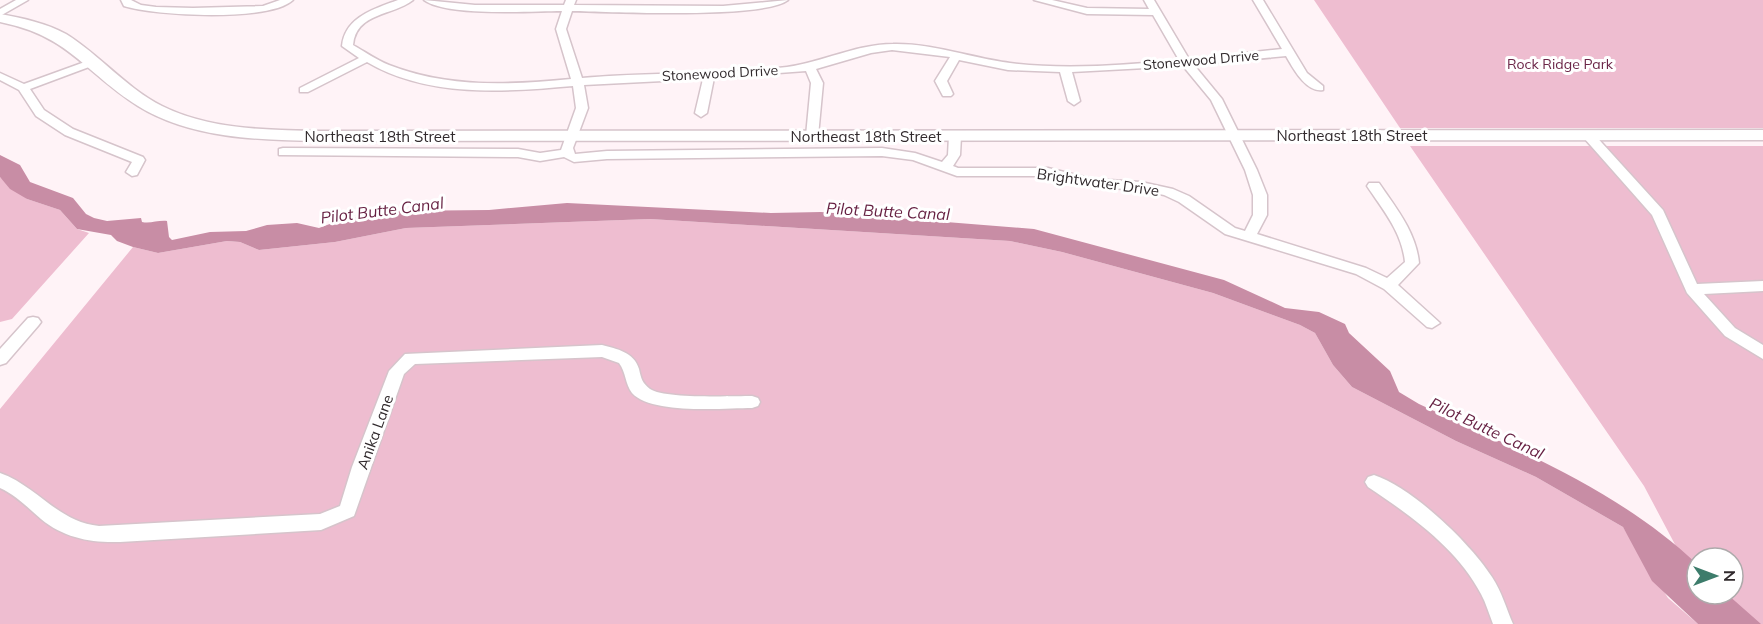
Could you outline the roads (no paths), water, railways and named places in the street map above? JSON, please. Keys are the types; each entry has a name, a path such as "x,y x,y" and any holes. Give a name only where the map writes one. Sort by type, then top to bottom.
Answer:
{"main road":[{"name":"Northeast 18th Street","path":"0,18 45,30 60,37 132,94 156,109 195,123 230,130 289,136 1763,135"}],"street":[{"path":"0,13 23,0"},
{"path":"126,0 128,4 142,9 263,9 275,7 288,0"},
{"name":"Stonewood Drrive","path":"408,0 364,18 352,28 346,38 347,46 364,59 398,74 439,84 492,87 576,84 654,76 753,75 810,67 891,47 925,49 1020,68 1065,69 1186,63 1288,52"},
{"path":"429,0 475,8 568,4 723,9 762,6 783,0"},
{"path":"1039,0 1087,11 1156,12"},
{"path":"1149,0 1186,63 1216,99 1260,195 1260,215 1248,238"},
{"path":"1258,0 1303,75 1319,88"},
{"path":"568,4 561,29 581,95 582,108 567,148 568,153"},
{"path":"947,94 941,81 956,56"},
{"path":"304,90 364,59"},
{"path":"23,88 93,62"},
{"path":"810,67 817,83 812,136"},
{"path":"1065,69 1074,101"},
{"path":"0,76 23,88 40,113 69,132 139,160 132,172"},
{"path":"701,113 709,76"},
{"path":"1588,135 1658,213 1692,289 1730,332 1763,353"},
{"path":"944,169 954,154 955,136"},
{"name":"Brightwater Drive","path":"283,152 518,153 540,157 568,153 580,159 607,155 882,152 915,157 944,169 969,173 1048,172 1093,183 1154,188 1184,199 1215,223 1248,238 1361,271 1389,285 1432,323"},
{"path":"1374,186 1405,234 1412,250 1412,263 1389,285"},
{"path":"1692,289 1763,286"},
{"path":"0,359 33,322"},
{"name":"Anika Lane","path":"0,480 14,485 35,501 56,523 81,532 116,533 321,522 348,511 361,467 397,371 411,358 602,351 622,355 629,362 634,385 648,397 752,402"},
{"path":"1374,482 1409,504 1450,539 1485,583 1503,624"}],"park label":[{"name":"Rock Ridge Park","path":"1560,64"}],"water label":[{"name":"Pilot Butte Canal","path":"382,210"},
{"name":"Pilot Butte Canal","path":"888,211"},
{"name":"Pilot Butte Canal","path":"1487,428"}]}
